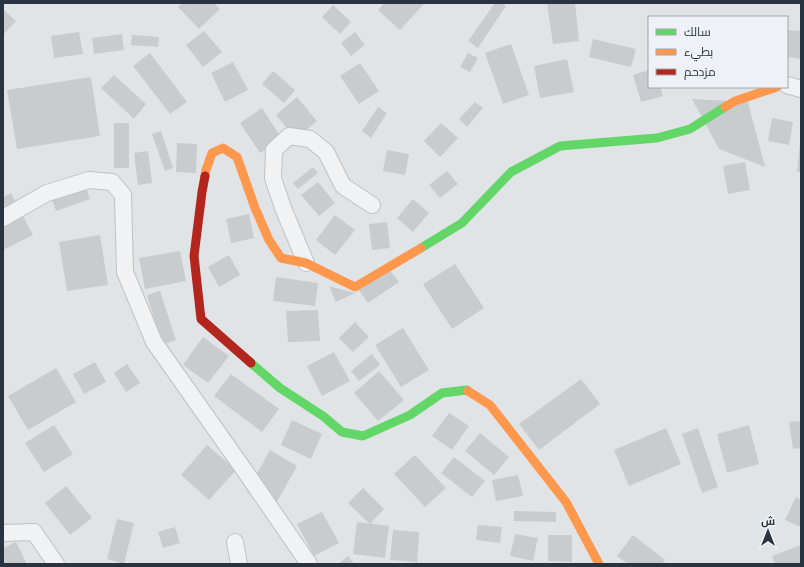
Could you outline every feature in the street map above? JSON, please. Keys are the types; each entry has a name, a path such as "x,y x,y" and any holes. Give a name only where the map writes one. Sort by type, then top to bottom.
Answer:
{"street":[{"path":"788,85 801,89"},
{"path":"599,564 566,502 490,405 467,390 442,393 410,415 363,436 342,432 323,416 280,388 201,320 194,256 206,170 212,154 223,148 237,158 255,208 269,240 281,258 306,263 355,287 462,223 512,172 560,146 664,137 690,129 735,101 774,88"},
{"path":"306,263 283,208 273,178 274,150 289,136 310,139 326,152 343,186 372,205"},
{"path":"3,218 47,194 89,180 112,182 123,196 125,272 154,342 309,564"},
{"path":"3,533 34,532 56,564"},
{"path":"235,542 239,564"}],"building":[{"path":"182,3 214,3 220,9 199,29 178,7"},
{"path":"384,3 424,4 400,30 378,10"},
{"path":"495,3 501,3 506,6 478,48 468,41"},
{"path":"547,3 575,3 579,41 553,44"},
{"path":"333,5 351,22 340,34 322,17"},
{"path":"3,9 16,21 3,35"},
{"path":"788,30 801,31 801,59 788,57"},
{"path":"204,31 222,52 203,67 186,45"},
{"path":"79,32 83,54 54,58 51,36"},
{"path":"355,32 365,45 351,56 341,43"},
{"path":"122,34 124,50 94,54 92,38"},
{"path":"132,35 159,37 158,47 131,45"},
{"path":"593,39 636,49 631,67 589,57"},
{"path":"511,44 529,95 503,104 485,53"},
{"path":"150,53 187,102 170,114 133,66"},
{"path":"468,53 478,58 470,72 460,67"},
{"path":"567,59 574,92 540,98 534,66"},
{"path":"233,62 248,90 225,102 211,73"},
{"path":"360,63 379,91 359,104 340,76"},
{"path":"648,70 648,88 660,88 663,96 641,102 633,75"},
{"path":"273,71 295,90 284,103 262,84"},
{"path":"114,75 146,104 134,119 101,88"},
{"path":"91,77 100,136 17,149 7,90"},
{"path":"297,97 317,121 296,139 276,115"},
{"path":"692,99 748,102 765,167 719,149"},
{"path":"475,102 483,108 467,127 459,119"},
{"path":"378,107 387,113 371,138 362,131"},
{"path":"262,108 282,139 260,153 240,123"},
{"path":"772,118 793,122 789,145 768,141"},
{"path":"114,123 129,123 129,168 114,168"},
{"path":"441,123 458,138 440,157 424,141"},
{"path":"161,131 173,168 165,171 152,134"},
{"path":"177,143 197,144 196,173 176,172"},
{"path":"800,143 801,172 797,172"},
{"path":"387,150 409,154 405,175 383,171"},
{"path":"148,151 152,183 138,185 134,153"},
{"path":"745,162 750,190 728,194 723,166"},
{"path":"313,167 318,173 298,189 293,183"},
{"path":"447,171 458,184 440,198 429,185"},
{"path":"82,176 90,199 56,211 48,188"},
{"path":"318,182 335,203 319,216 301,195"},
{"path":"11,193 33,235 3,250 3,197"},
{"path":"413,199 429,213 413,232 397,218"},
{"path":"249,214 254,238 231,243 226,219"},
{"path":"335,215 355,230 335,255 316,240"},
{"path":"387,222 390,248 372,250 369,224"},
{"path":"100,235 108,285 67,291 59,242"},
{"path":"180,251 186,281 145,289 139,258"},
{"path":"229,255 240,275 219,287 208,267"},
{"path":"455,264 484,308 452,329 423,284"},
{"path":"388,268 399,282 368,303 358,289"},
{"path":"276,277 318,283 315,306 273,301"},
{"path":"329,286 355,293 336,302"},
{"path":"160,291 176,340 162,345 147,295"},
{"path":"318,310 320,341 288,342 286,311"},
{"path":"355,322 369,337 353,352 339,338"},
{"path":"403,328 429,370 401,387 375,345"},
{"path":"203,337 229,356 208,383 183,365"},
{"path":"334,352 350,381 322,396 307,366"},
{"path":"372,354 380,365 359,381 351,371"},
{"path":"95,362 106,382 84,394 73,374"},
{"path":"127,364 140,383 126,392 114,373"},
{"path":"56,368 76,402 28,430 8,396"},
{"path":"379,371 404,400 378,421 354,393"},
{"path":"231,374 279,409 262,432 214,396"},
{"path":"581,379 600,404 539,450 519,424"},
{"path":"449,413 469,426 452,450 432,436"},
{"path":"292,420 322,434 311,459 281,445"},
{"path":"801,421 801,448 793,449 789,422"},
{"path":"54,425 73,454 44,472 25,443"},
{"path":"749,425 759,464 727,473 717,434"},
{"path":"666,428 681,464 629,486 614,450"},
{"path":"698,428 718,487 702,493 682,434"},
{"path":"480,433 509,457 494,475 465,451"},
{"path":"207,445 236,470 209,500 181,475"},
{"path":"270,450 297,466 274,507 247,492"},
{"path":"415,455 446,488 425,507 394,474"},
{"path":"454,457 485,481 472,497 441,473"},
{"path":"518,475 523,496 496,501 492,480"},
{"path":"66,486 92,518 70,535 45,503"},
{"path":"363,488 384,509 370,524 348,503"},
{"path":"796,497 801,500 801,527 785,520"},
{"path":"514,511 556,512 556,522 514,521"},
{"path":"322,512 339,543 314,556 297,524"},
{"path":"117,519 134,523 124,564 107,559"},
{"path":"357,522 389,526 385,558 353,554"},
{"path":"478,525 502,527 500,543 476,540"},
{"path":"175,527 180,543 163,548 158,532"},
{"path":"393,530 419,532 417,564 412,564 417,562 390,560"},
{"path":"515,534 538,538 533,561 510,556"},
{"path":"548,535 572,535 572,562 548,561"},
{"path":"633,535 665,560 662,564 628,564 617,556"},
{"path":"16,542 27,564 3,564 3,548"},
{"path":"801,545 801,564 775,564 772,556"},
{"path":"348,556 354,564 338,564"}],"traffic: fast":[{"path":"421,248 462,223 511,172 560,146 657,138 690,129 725,107"},
{"path":"251,363 280,388 323,416 342,432 363,436 410,415 442,393 468,391"}],"traffic: slow":[{"path":"725,107 735,101 774,88"},
{"path":"205,176 212,153 223,148 237,157 255,208 269,240 281,258 306,263 355,287 421,248"},
{"path":"468,391 490,405 566,502 599,564"}],"traffic: jam":[{"path":"205,176 194,256 201,319 251,363"}]}
